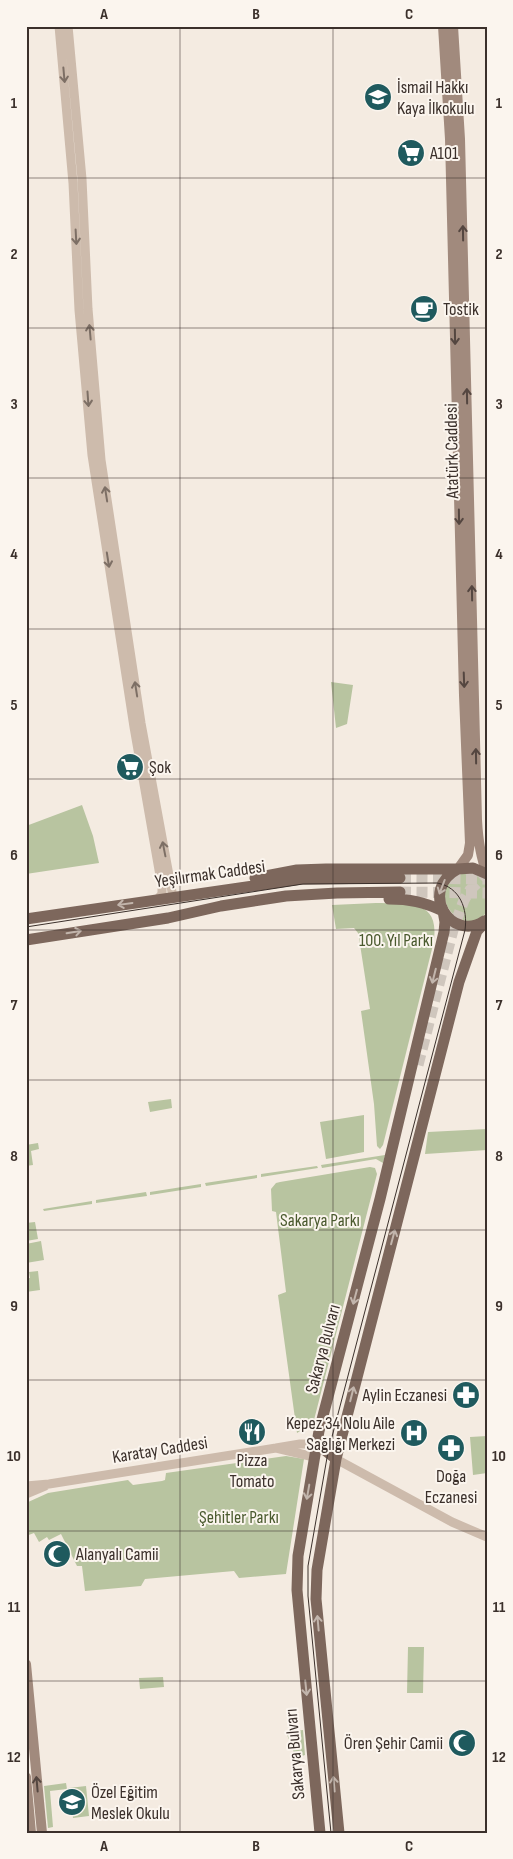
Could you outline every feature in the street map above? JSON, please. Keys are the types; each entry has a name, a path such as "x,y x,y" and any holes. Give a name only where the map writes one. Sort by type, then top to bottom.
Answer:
{"main road":[{"name":"Atatürk Caddesi","path":"443,26 450,139 464,695 470,842 468,855 458,869"},
{"name":"Atatürk Caddesi","path":"453,26 460,139 477,820 478,841 482,862 487,874"},
{"path":"173,897 197,886 297,870 473,868 487,874"},
{"name":"Sakarya Bulvarı","path":"320,1833 296,1578 298,1556 319,1431 380,1199 444,932 445,922 440,904 440,888 446,878 458,869"},
{"name":"Yeşilırmak Caddesi","path":"26,919 301,879 400,878"},
{"path":"168,918 221,906 286,896 400,892"},
{"path":"26,940 168,918 283,903 330,899 410,899 423,902 443,911 454,923 462,926 475,926 487,920"},
{"name":"Sakarya Bulvarı","path":"339,1833 316,1599 317,1570 336,1459 459,982 477,931 487,920"},
{"path":"380,1199 390,1174 418,1065"},
{"path":"317,1444 336,1459"},
{"path":"314,1456 336,1459"},
{"path":"26,1664 42,1833"},
{"path":"26,1777 31,1833"}],"street":[{"path":"59,26 73,183 79,310 92,455 134,727 162,887 162,894 157,900"},
{"path":"68,26 82,179 88,309 101,460 141,723 173,897"},
{"path":"303,1444 319,1431"},
{"name":"Karatay Caddesi","path":"26,1486 303,1444 317,1444"},
{"name":"Karatay Caddesi","path":"276,1448 314,1456"},
{"path":"336,1459 452,1522 487,1537"},
{"name":"Karatay Caddesi","path":"26,1494 49,1484"}],"green space":[{"path":"331,682 353,685 347,724 336,728"},
{"path":"82,805 93,836 99,863 26,874 26,826"},
{"path":"464,873 472,873 487,881 487,912 477,920 467,921 457,917 450,910 445,900 446,890 451,880"},
{"name":"100. Yıl Parkı","path":"376,903 420,907 428,912 433,919 434,930 433,945 383,1145 380,1149 377,1146 374,1104 361,1011 370,1009 359,938 354,928 336,929 332,905"},
{"path":"171,1099 172,1108 150,1112 148,1102"},
{"path":"364,1115 364,1152 326,1159 320,1122"},
{"path":"487,1129 487,1150 425,1154 428,1132"},
{"path":"38,1143 39,1149 31,1151 33,1165 26,1166 26,1145"},
{"path":"385,1155 383,1163 376,1159 322,1168 321,1165"},
{"path":"317,1166 318,1168 261,1177 261,1174"},
{"name":"Sakarya Parkı","path":"370,1167 375,1168 377,1174 314,1420 297,1433 278,1295 286,1292 276,1212 272,1211 271,1189 276,1183 280,1182"},
{"path":"257,1175 257,1178 206,1186 205,1183"},
{"path":"201,1184 201,1187 150,1195 150,1192"},
{"path":"146,1192 147,1196 96,1203 96,1200"},
{"path":"92,1201 92,1204 44,1211 43,1209"},
{"path":"35,1222 38,1239 26,1241 26,1223"},
{"path":"41,1241 44,1260 26,1263 26,1244"},
{"path":"38,1271 40,1290 26,1292 26,1278 30,1278 29,1272"},
{"path":"487,1436 487,1473 473,1475 470,1437"},
{"name":"Şehitler Parkı","path":"286,1456 304,1459 286,1574 239,1578 234,1571 145,1579 141,1586 85,1591 82,1566 77,1566 61,1534 49,1540 47,1537 39,1542 34,1533 26,1536 26,1503 48,1493 128,1480 133,1485 162,1481 165,1480 166,1473"},
{"path":"408,1647 424,1647 423,1693 407,1693"},
{"path":"163,1677 164,1687 140,1689 139,1678"},
{"path":"303,1730 305,1755 296,1758 286,1732"},
{"path":"66,1783 67,1789 50,1791 53,1827 48,1828 44,1786"},
{"path":"86,1786 89,1816 73,1818 69,1788"}],"tunnel":[{"path":"418,1065 453,930 464,900 470,890 487,874"},
{"path":"400,878 485,879"},
{"path":"400,892 487,893"}],"tram line":[{"path":"26,927 303,884 437,883 452,889 464,907 465,930 328,1452 308,1566 308,1596 331,1833"}],"place":[{"name":"İsmail Hakkı Kaya İlkokulu","path":"378,97"},
{"name":"A101","path":"411,153"},
{"name":"Tostik","path":"424,309"},
{"name":"Şok","path":"130,767"},
{"name":"Aylin Eczanesi","path":"466,1395"},
{"name":"Pizza Tomato","path":"252,1432"},
{"name":"Kepez 34 Nolu Aile Sağlığı Merkezi","path":"414,1433"},
{"name":"Doğa Eczanesi","path":"451,1448"},
{"name":"Alanyalı Camii","path":"57,1554"},
{"name":"Ören Şehir Camii","path":"462,1743"},
{"name":"Özel Eğitim Meslek Okulu","path":"72,1802"}]}
